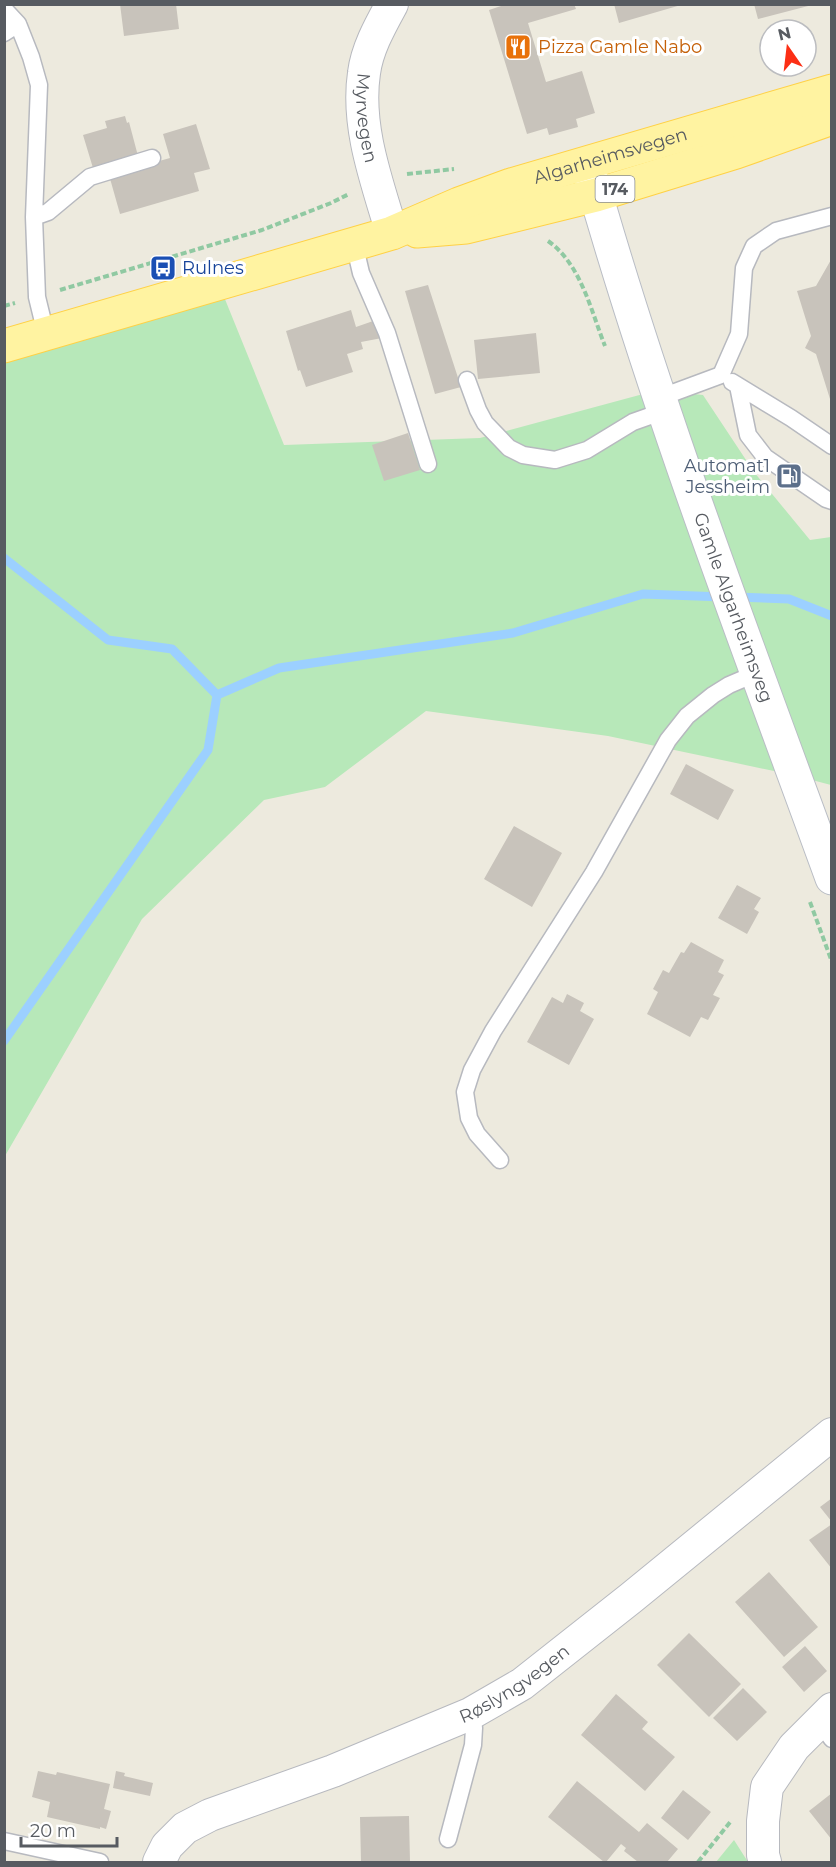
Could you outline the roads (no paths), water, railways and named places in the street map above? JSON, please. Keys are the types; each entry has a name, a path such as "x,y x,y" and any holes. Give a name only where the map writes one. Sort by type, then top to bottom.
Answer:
{"main road":[{"name":"Algarheimsvegen","path":"4,346 392,233 511,185 831,91"},
{"name":"Algarheimsvegen","path":"392,233 466,226 596,195 736,152 831,118"},
{"name":"Gamle Algarheimsveg","path":"587,164 662,405 831,878"}],"street":[{"name":"Myrvegen","path":"392,4 375,37 364,72 362,102 366,137 392,233"},
{"name":"Røslyngvegen","path":"159,1863 167,1846 184,1828 210,1815 333,1771 470,1714 522,1684 831,1434"},
{"path":"765,1863 763,1821 767,1787 794,1747 827,1723"}],"lane":[{"path":"4,9 11,28 32,57 39,86 34,217 37,297 46,334"},
{"path":"34,217 48,212 90,177 152,158"},
{"path":"468,380 485,423 508,448 523,455 555,460 587,450 662,405 721,375 739,334 744,268 754,246 776,231 831,216"},
{"path":"354,243 361,273 387,333 428,464"},
{"path":"721,375 791,418 831,446"},
{"path":"738,386 748,435 765,457 831,501"},
{"path":"500,1160 477,1134 469,1118 465,1092 472,1070 493,1031 594,872 668,740 687,716 713,695 757,673"},
{"path":"448,1839 473,1745 474,1728 470,1714"},
{"path":"4,1841 100,1863"}],"waterway":[{"path":"4,558 108,640 172,649 217,695"},
{"path":"217,695 279,668 513,633 643,594 723,597"},
{"path":"736,597 789,599 832,616"},
{"path":"4,1041 208,750 217,695"}],"place":[{"name":"Pizza Gamle Nabo","path":"518,47"},
{"name":"Rulnes","path":"163,268"},
{"name":"Automat1 Jessheim","path":"789,476"}]}
